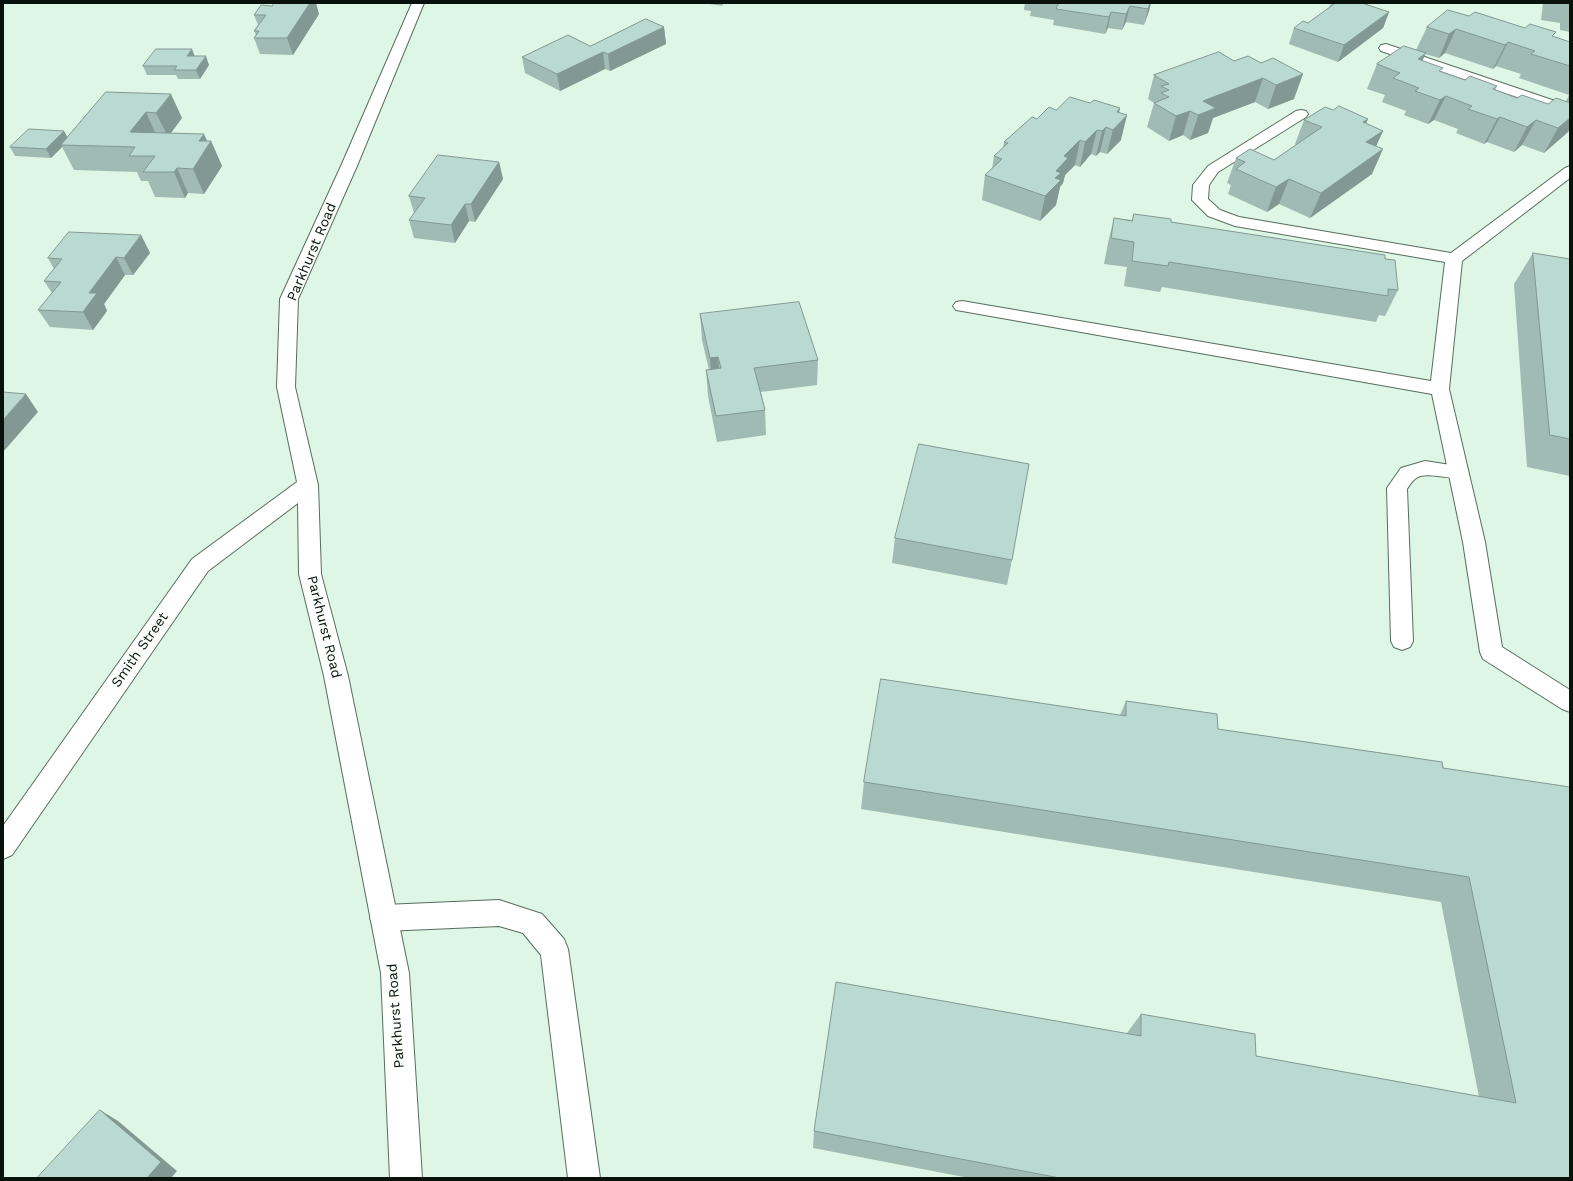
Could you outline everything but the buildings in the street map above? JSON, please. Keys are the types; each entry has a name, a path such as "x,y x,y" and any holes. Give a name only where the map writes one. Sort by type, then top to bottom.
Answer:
{"street":[{"name":"Parkhurst Road","path":"406,1178 396,973 336,676 310,574 308,485 286,387 289,299 349,166 418,3"},
{"path":"1386,48 1570,111"},
{"path":"1301,114 1213,169 1201,185 1200,200 1214,213 1235,221 1454,260"},
{"path":"1570,171 1454,260 1440,390 1457,472 1474,542 1491,652 1570,702"},
{"path":"962,306 1440,390"},
{"path":"1402,641 1397,488 1408,473 1425,468 1457,472"},
{"name":"Smith Street","path":"3,847 200,565 308,485"},
{"path":"384,918 499,913 532,923 554,949 584,1178"}]}
